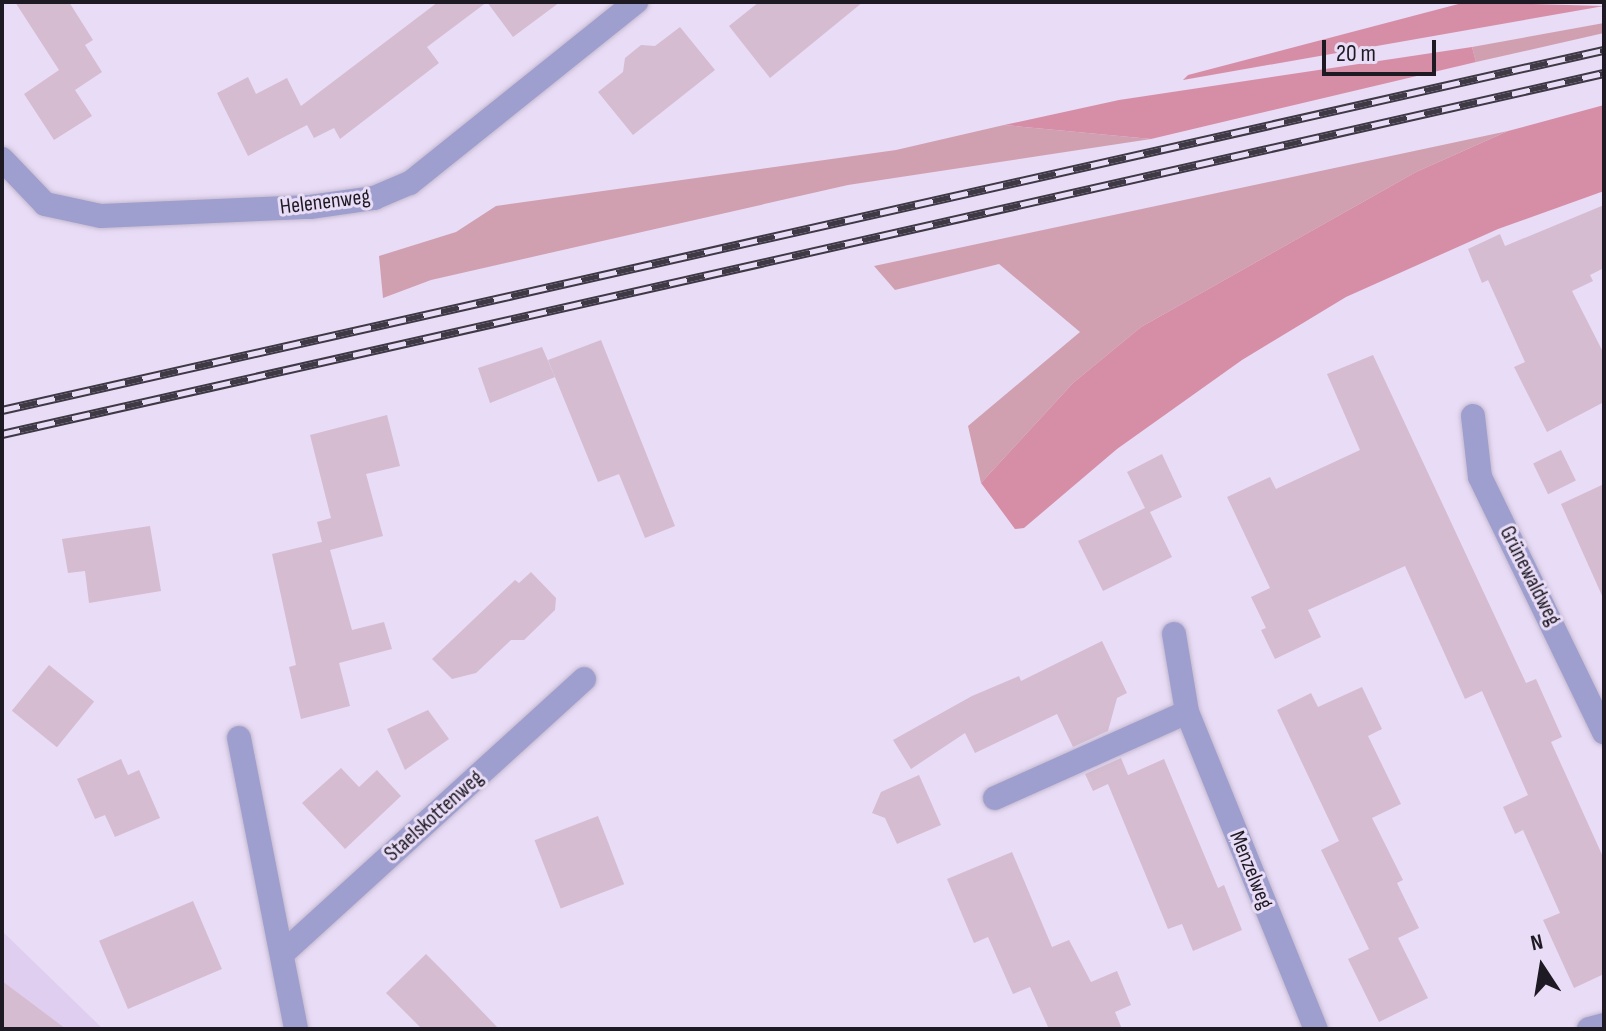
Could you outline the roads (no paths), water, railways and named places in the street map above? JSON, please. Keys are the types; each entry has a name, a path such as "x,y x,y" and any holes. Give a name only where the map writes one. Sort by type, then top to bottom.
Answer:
{"street":[{"name":"Helenenweg","path":"2,159 45,204 101,216 310,207 374,198 410,183 634,3"},
{"name":"Grünewaldweg","path":"1473,416 1480,477 1604,732"},
{"name":"Menzelweg","path":"1174,634 1187,712 1316,1029"},
{"name":"Staelskottenweg","path":"283,953 584,679"},
{"path":"995,798 1187,712"},
{"path":"239,738 296,1029"},
{"path":"1589,1029 1604,1025"}],"railway":[{"path":"2,410 1604,50"},
{"path":"2,434 1604,73"}]}
